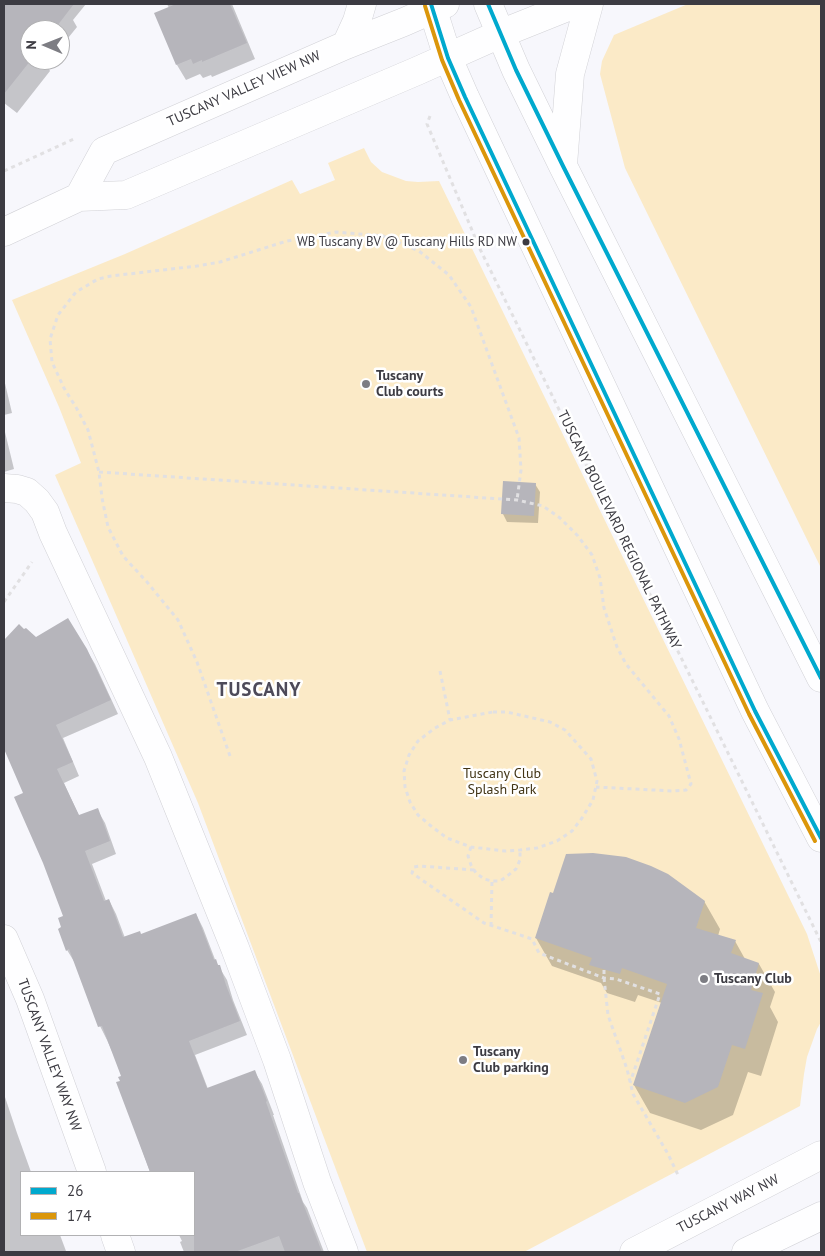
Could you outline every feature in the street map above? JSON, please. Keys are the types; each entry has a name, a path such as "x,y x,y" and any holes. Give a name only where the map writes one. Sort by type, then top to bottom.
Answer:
{"street":[{"path":"346,45 357,21 362,4"},
{"path":"488,4 516,70 563,166 821,678"},
{"path":"4,232 79,197 126,195 500,34 575,4"},
{"path":"563,166 570,74 589,4"},
{"path":"436,6 448,58 478,123 751,702 821,838"},
{"name":"TUSCANY VALLEY VIEW NW","path":"79,197 104,151 346,45 404,22 436,6"},
{"path":"4,488 27,492 45,512 53,533 158,757 238,958 344,1252"},
{"name":"TUSCANY VALLEY WAY NW","path":"4,939 30,999 92,1171"},
{"name":"TUSCANY WAY NW","path":"634,1252 821,1155"},
{"path":"746,1252 821,1216"},
{"path":"115,1236 121,1252"}],"path":[{"name":"TUSCANY BOULEVARD REGIONAL PATHWAY","path":"430,116 427,124 480,249 821,942"},
{"path":"230,756 197,662 178,620 124,556 108,528 99,472 88,430 64,388 52,362 50,339 58,315 76,292 98,279 111,276 220,262 287,241 336,232 383,236 419,251 449,275 471,307 482,334 519,438 521,470 518,500"},
{"path":"99,472 518,500 543,506 560,518 578,536 592,555 600,578 604,608 617,647 626,664 669,716 679,739 691,784 686,790 673,791 596,787"},
{"path":"4,602 53,533"},
{"path":"440,671 450,720"},
{"path":"493,712 508,712 550,722 565,730 591,759 597,781 596,787 593,800 572,831 557,841 537,848 505,852 471,847 448,838 418,815 410,802 405,786 404,771 409,755 418,742 435,728 450,720 493,712"},
{"path":"471,847 468,856 474,870 484,879 492,881 500,881 516,868 520,860 520,850"},
{"path":"474,870 420,866 414,867 412,873 484,924 532,939 539,953 604,978 616,979 660,994 630,1083"},
{"path":"491,926 492,881"},
{"path":"604,970 608,1015 627,1069 633,1094 678,1175"}],"green space":[{"path":"688,4 821,4 821,568 625,168 600,74 602,61 614,35"},
{"name":"Tuscany Club Splash Park","path":"364,148 371,162 382,172 406,181 439,181 807,934 821,977 821,1022 807,1057 800,1106 524,1252 367,1252 198,803 55,475 81,463 59,407 12,300 125,254 292,180 300,194 335,180 328,163"}],"building":[{"path":"4,4 74,4 62,20 20,20 20,70 23,70 4,94"},
{"path":"176,4 230,4 247,43 202,62 202,60 193,64 191,59 176,65 154,13"},
{"path":"503,481 536,483 534,516 501,514"},
{"path":"68,618 87,649 111,700 56,725 73,762 57,769 79,815 98,808 110,841 85,851 104,901 109,899 123,937 140,931 141,934 196,913 214,960 216,959 218,965 220,965 240,1021 189,1041 207,1088 255,1070 298,1193 322,1252 285,1252 279,1236 235,1252 194,1252 195,1171 150,1171 116,1082 120,1081 118,1077 121,1076 102,1026 98,1027 69,949 66,951 58,929 61,927 58,918 63,916 43,863 14,797 23,793 4,749 4,640 19,624 36,637"},
{"name":"Tuscany Club","path":"593,853 626,857 668,874 705,901 696,928 736,940 731,953 759,963 751,990 763,993 745,1049 732,1045 718,1087 685,1103 633,1085 667,984 622,968 620,974 589,965 592,958 535,938 550,892 553,893 566,854"}],"transit line":[{"name":"26","path":"431,4 448,58 465,97 755,711 821,838"},
{"name":"26","path":"488,4 516,70 563,166 821,678"},
{"name":"174","path":"425,6 442,60 459,100 749,714 815,841"}],"place":[{"name":"WB Tuscany BV @ Tuscany Hills RD NW","path":"526,242"},
{"name":"Tuscany Club courts","path":"366,384"},
{"name":"Tuscany Club","path":"704,979"},
{"name":"Tuscany Club parking","path":"463,1060"}],"district":[{"name":"TUSCANY","path":"259,691"}]}
